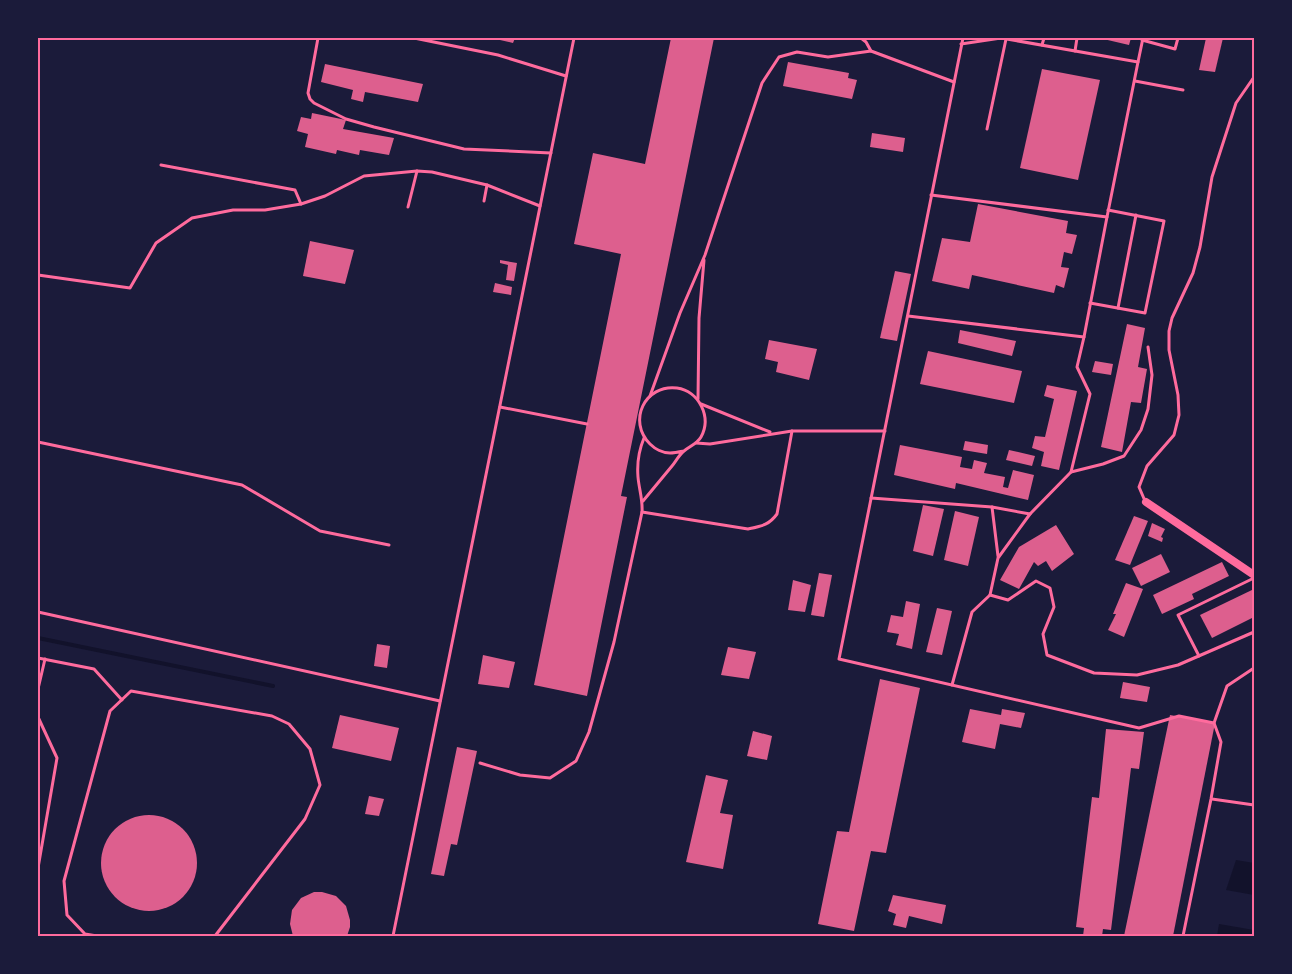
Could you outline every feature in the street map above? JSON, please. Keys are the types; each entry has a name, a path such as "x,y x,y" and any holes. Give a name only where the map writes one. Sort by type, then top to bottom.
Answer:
{"street":[{"path":"1146,502 1254,576"}],"lane":[{"path":"318,38 308,93 310,99 346,119 464,149 551,153"},
{"path":"414,38 498,55 566,76"},
{"path":"393,936 574,38"},
{"path":"861,38 871,51"},
{"path":"963,38 839,659 1139,728 1179,716 1214,723"},
{"path":"961,44 1001,38 1138,62"},
{"path":"1042,45 1044,38"},
{"path":"1075,51 1077,38"},
{"path":"998,558 1030,514 1071,472 1090,394 1077,367 1143,39 1175,49 1178,38"},
{"path":"987,129 1006,39"},
{"path":"650,396 680,312 705,255 762,83 779,57 797,52 828,57 871,51 954,82"},
{"path":"1146,502 1139,487 1148,466 1174,435 1179,415 1178,395 1169,350 1172,318 1193,273 1200,247 1212,177 1236,103 1254,77"},
{"path":"1134,81 1183,90"},
{"path":"161,165 295,189 301,204"},
{"path":"38,275 130,288 156,243 192,218 232,210 265,210 301,204 325,196 364,176 417,171 432,172 487,185 540,206"},
{"path":"408,207 417,171"},
{"path":"483,201 487,185"},
{"path":"931,195 1107,217"},
{"path":"1090,303 1145,313 1164,221 1108,210"},
{"path":"1118,308 1136,215"},
{"path":"698,399 699,318 705,255"},
{"path":"908,316 1084,337"},
{"path":"1071,472 1124,456 1141,430 1148,409 1152,375 1148,347"},
{"path":"642,502 684,451 696,443 701,436 705,420 701,404 690,392 680,388 659,390 650,396 640,411 640,429 644,438 655,449 669,453 684,451"},
{"path":"701,404 772,433"},
{"path":"500,407 587,424"},
{"path":"634,432 640,429"},
{"path":"696,443 710,444 792,431 885,431"},
{"path":"642,512 748,529 772,521 777,514 792,431"},
{"path":"480,763 520,775 550,778 576,761 589,732 609,661 642,512 638,477 640,447 644,438"},
{"path":"38,442 242,485 320,531 389,545"},
{"path":"872,498 992,507 1030,514"},
{"path":"952,685 972,612 990,595 998,558 992,507"},
{"path":"1198,656 1178,615 1254,576"},
{"path":"990,595 1008,600 1036,581 1050,588 1053,607 1043,634 1047,655 1094,674 1137,675 1178,664 1254,632"},
{"path":"38,612 440,701"},
{"path":"38,658 94,669 122,700"},
{"path":"38,689 45,659"},
{"path":"1183,936 1221,742 1214,723 1227,686 1254,668"},
{"path":"97,936 85,934 67,915 64,881 110,711 131,691 272,716 289,724 310,749 320,785 305,819 215,936"},
{"path":"38,717 57,758 38,868"},
{"path":"1211,799 1254,805"}],"shaded area":[{"path":"1236,860 1254,863 1254,895 1226,890"},
{"path":"1219,924 1254,930 1254,936 1217,936"}],"building":[{"path":"491,38 515,38 513,43"},
{"path":"671,38 714,38 621,496 627,497 587,696 534,685 621,254 574,244 593,153 645,164"},
{"path":"1099,38 1131,38 1129,45"},
{"path":"1206,38 1223,38 1215,72 1199,70"},
{"path":"788,62 849,73 848,78 857,80 852,99 783,86"},
{"path":"325,64 423,84 418,102 365,92 363,102 351,99 353,90 321,82"},
{"path":"1042,69 1100,80 1078,180 1020,168"},
{"path":"312,113 346,120 343,129 394,138 389,155 360,150 359,155 337,150 336,154 305,147 308,134 297,131 301,117 311,119"},
{"path":"872,133 905,138 903,152 870,147"},
{"path":"978,204 1068,221 1066,233 1077,235 1072,254 1064,252 1061,267 1069,268 1064,288 1056,285 1054,293 972,275 969,289 932,281 942,238 970,242"},
{"path":"310,241 354,250 345,284 303,276"},
{"path":"500,260 517,263 514,281 506,280 508,265 500,263"},
{"path":"895,271 911,274 897,341 880,338"},
{"path":"495,283 512,287 511,295 493,292"},
{"path":"1127,324 1145,328 1138,367 1147,369 1141,403 1131,402 1122,452 1101,447"},
{"path":"960,330 1016,341 1012,356 958,343"},
{"path":"769,340 817,349 809,380 776,372 778,362 765,359"},
{"path":"928,351 1022,371 1014,403 920,384"},
{"path":"1095,361 1113,364 1111,375 1092,372"},
{"path":"1047,385 1077,391 1059,470 1041,466 1044,452 1032,448 1035,436 1045,437 1054,399 1044,396"},
{"path":"965,441 988,445 987,454 963,450"},
{"path":"900,445 962,457 960,467 972,469 974,460 987,463 984,473 1005,477 1003,487 1008,488 1013,470 1034,475 1028,500 956,483 955,489 894,475"},
{"path":"1009,450 1035,456 1032,466 1006,460"},
{"path":"923,505 944,509 933,556 913,551"},
{"path":"955,511 979,517 968,566 944,560"},
{"path":"1134,516 1148,521 1130,565 1115,560"},
{"path":"1152,523 1165,529 1161,537 1162,542 1148,536"},
{"path":"1056,525 1074,554 1052,571 1046,561 1038,566 1034,562 1019,589 1000,580 1019,547"},
{"path":"1161,554 1170,572 1141,586 1132,568"},
{"path":"1222,562 1229,576 1192,594 1194,599 1162,614 1153,595"},
{"path":"819,573 832,575 824,617 811,615"},
{"path":"793,580 811,585 805,612 788,610"},
{"path":"1126,583 1143,589 1124,637 1108,630"},
{"path":"1254,589 1254,617 1212,638 1200,615"},
{"path":"906,601 920,604 912,649 896,645 899,634 887,632 891,615 903,617"},
{"path":"937,608 952,611 942,655 926,652"},
{"path":"377,644 390,646 387,668 374,666"},
{"path":"728,647 756,652 749,679 721,675"},
{"path":"483,655 515,662 509,688 478,684"},
{"path":"880,679 920,688 886,853 871,851 854,931 818,924 837,831 849,832"},
{"path":"1123,682 1150,687 1147,702 1120,698"},
{"path":"970,709 1001,715 1002,709 1025,713 1021,728 1000,724 995,749 962,742"},
{"path":"340,715 399,728 391,761 332,748"},
{"path":"1170,715 1215,723 1173,936 1124,936"},
{"path":"1106,729 1144,732 1139,769 1131,768 1111,930 1103,929 1102,936 1083,936 1084,928 1076,927 1092,797 1099,798"},
{"path":"753,731 772,736 767,760 747,756"},
{"path":"457,747 477,751 457,845 451,844 444,876 431,874"},
{"path":"706,775 728,780 720,813 733,815 723,869 686,862"},
{"path":"369,796 384,799 379,816 365,814"},
{"path":"149,815 167,819 183,829 193,845 197,863 193,881 183,897 167,907 149,911 131,907 115,897 105,881 101,863 105,845 115,829 131,819"},
{"path":"314,892 336,896 346,906 350,920 347,936 293,936 290,924 292,910 301,898"},
{"path":"893,895 946,905 942,924 909,916 906,928 893,925 896,914 888,911"}],"waterway":[{"path":"38,638 273,686"}]}
